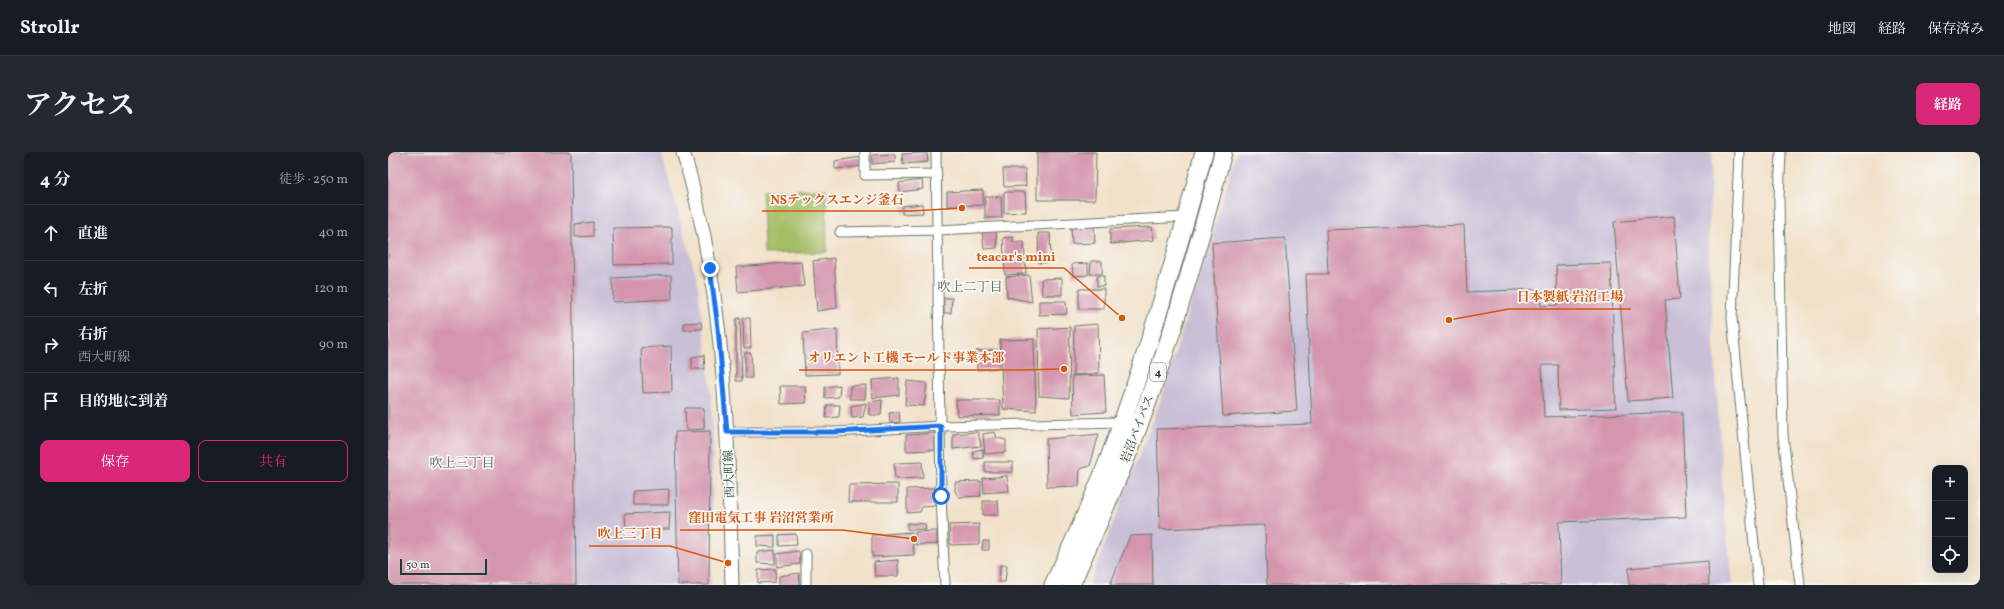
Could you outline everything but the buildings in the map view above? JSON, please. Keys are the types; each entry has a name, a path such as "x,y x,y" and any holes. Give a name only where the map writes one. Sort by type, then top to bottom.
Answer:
{"highway":[{"name":"岩沼バイパス","path":"1053,585 1105,467 1122,422 1158,315 1204,152"},
{"name":"岩沼バイパス","path":"1071,585 1131,447 1157,373 1197,252 1223,152"}],"street":[{"name":"西大町線","path":"683,152 690,176 710,268 718,328 727,432 732,585"},
{"path":"865,152 865,175 937,174"},
{"path":"936,152 945,585"},
{"path":"1739,152 1732,318 1758,585"},
{"path":"1782,152 1780,198 1783,435 1800,585"},
{"path":"840,232 938,230 1186,217"},
{"path":"727,432 835,432 941,426 1122,422"},
{"path":"806,554 806,585"}],"shaded area":[{"path":"388,152 661,152 697,279 710,379 713,433 711,585 388,585"},
{"path":"1237,152 1712,152 1708,241 1723,495 1732,585 1089,585 1161,400"}],"green space":[{"path":"826,189 827,252 764,254 762,191"}],"place":[{"name":"NSテックスエンジ釜石","path":"962,208"},
{"name":"teacar's mini","path":"1122,318"},
{"name":"日本製紙 岩沼工場","path":"1449,320"},
{"name":"オリエント工機 モールド事業本部","path":"1064,369"},
{"name":"窪田電気工事 岩沼営業所","path":"914,539"},
{"name":"吹上三丁目","path":"728,563"}],"district":[{"name":"吹上二丁目","path":"970,286"},
{"name":"吹上三丁目","path":"462,462"}],"route":[{"path":"710,268 718,328 727,432 835,432 941,426 941,496"}]}
